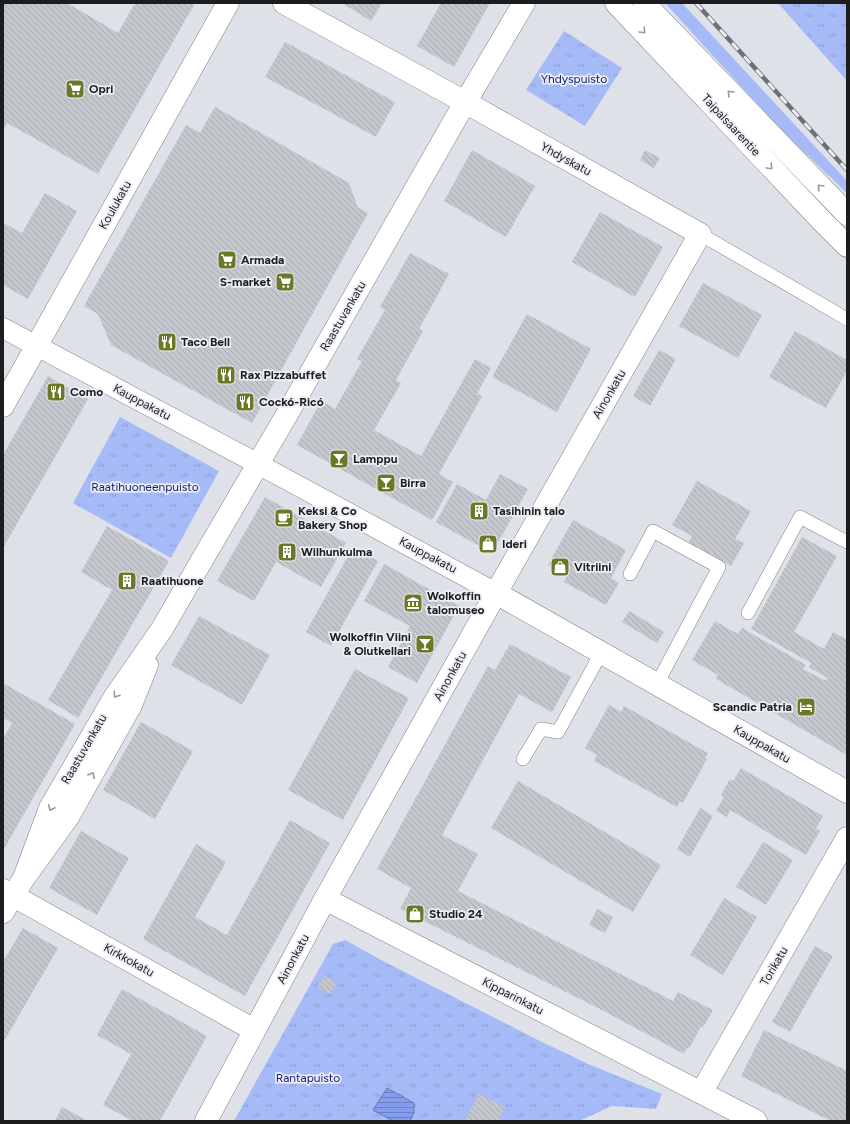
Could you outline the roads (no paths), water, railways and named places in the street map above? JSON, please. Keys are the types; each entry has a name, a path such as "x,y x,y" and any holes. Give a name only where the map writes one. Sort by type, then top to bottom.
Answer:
{"street":[{"name":"Koulukatu","path":"3,406 228,3"},
{"name":"Yhdyskatu","path":"284,3 465,102 700,234"},
{"name":"Raastuvankatu","path":"11,894 50,808 114,698 162,629 465,102 524,3"},
{"name":"Taipalsaarentie","path":"616,3 847,246"},
{"name":"Taipalsaarentie","path":"644,3 847,214"},
{"name":"Ainonkatu","path":"206,1121 325,899 496,592 700,234"},
{"name":"Kauppakatu","path":"3,328 496,592 847,792"},
{"name":"Torikatu","path":"701,1093 847,838"},
{"name":"Kirkkokatu","path":"11,894 254,1030"},
{"name":"Kipparinkatu","path":"325,899 756,1121"}],"lane":[{"name":"Yhdyskatu","path":"700,234 847,319"},
{"path":"748,613 800,517 847,542"},
{"path":"630,574 652,531 719,567 657,684"},
{"path":"523,759 541,729 558,732 601,652"}],"railway":[{"path":"696,3 847,170"}],"place":[{"name":"Opri","path":"75,89"},
{"name":"Armada","path":"227,260"},
{"name":"S-market","path":"285,282"},
{"name":"Taco Bell","path":"167,342"},
{"name":"Rax Pizzabuffet","path":"226,375"},
{"name":"Como","path":"56,392"},
{"name":"Cockó-Ricó","path":"245,402"},
{"name":"Lamppu","path":"339,459"},
{"name":"Birra","path":"386,483"},
{"name":"Tasihinin talo","path":"479,511"},
{"name":"Keksi & Co Bakery Shop","path":"284,518"},
{"name":"Ideri","path":"488,544"},
{"name":"Wilhunkulma","path":"287,552"},
{"name":"Vitriini","path":"560,567"},
{"name":"Raatihuone","path":"127,581"},
{"name":"Wolkoffin talomuseo","path":"413,603"},
{"name":"Wolkoffin Viini & Olutkellari","path":"425,644"},
{"name":"Scandic Patria","path":"806,707"},
{"name":"Studio 24","path":"415,914"}],"park label":[{"name":"Yhdyspuisto","path":"574,79"},
{"name":"Raatihuoneenpuisto","path":"145,487"},
{"name":"Rantapuisto","path":"308,1078"}]}
